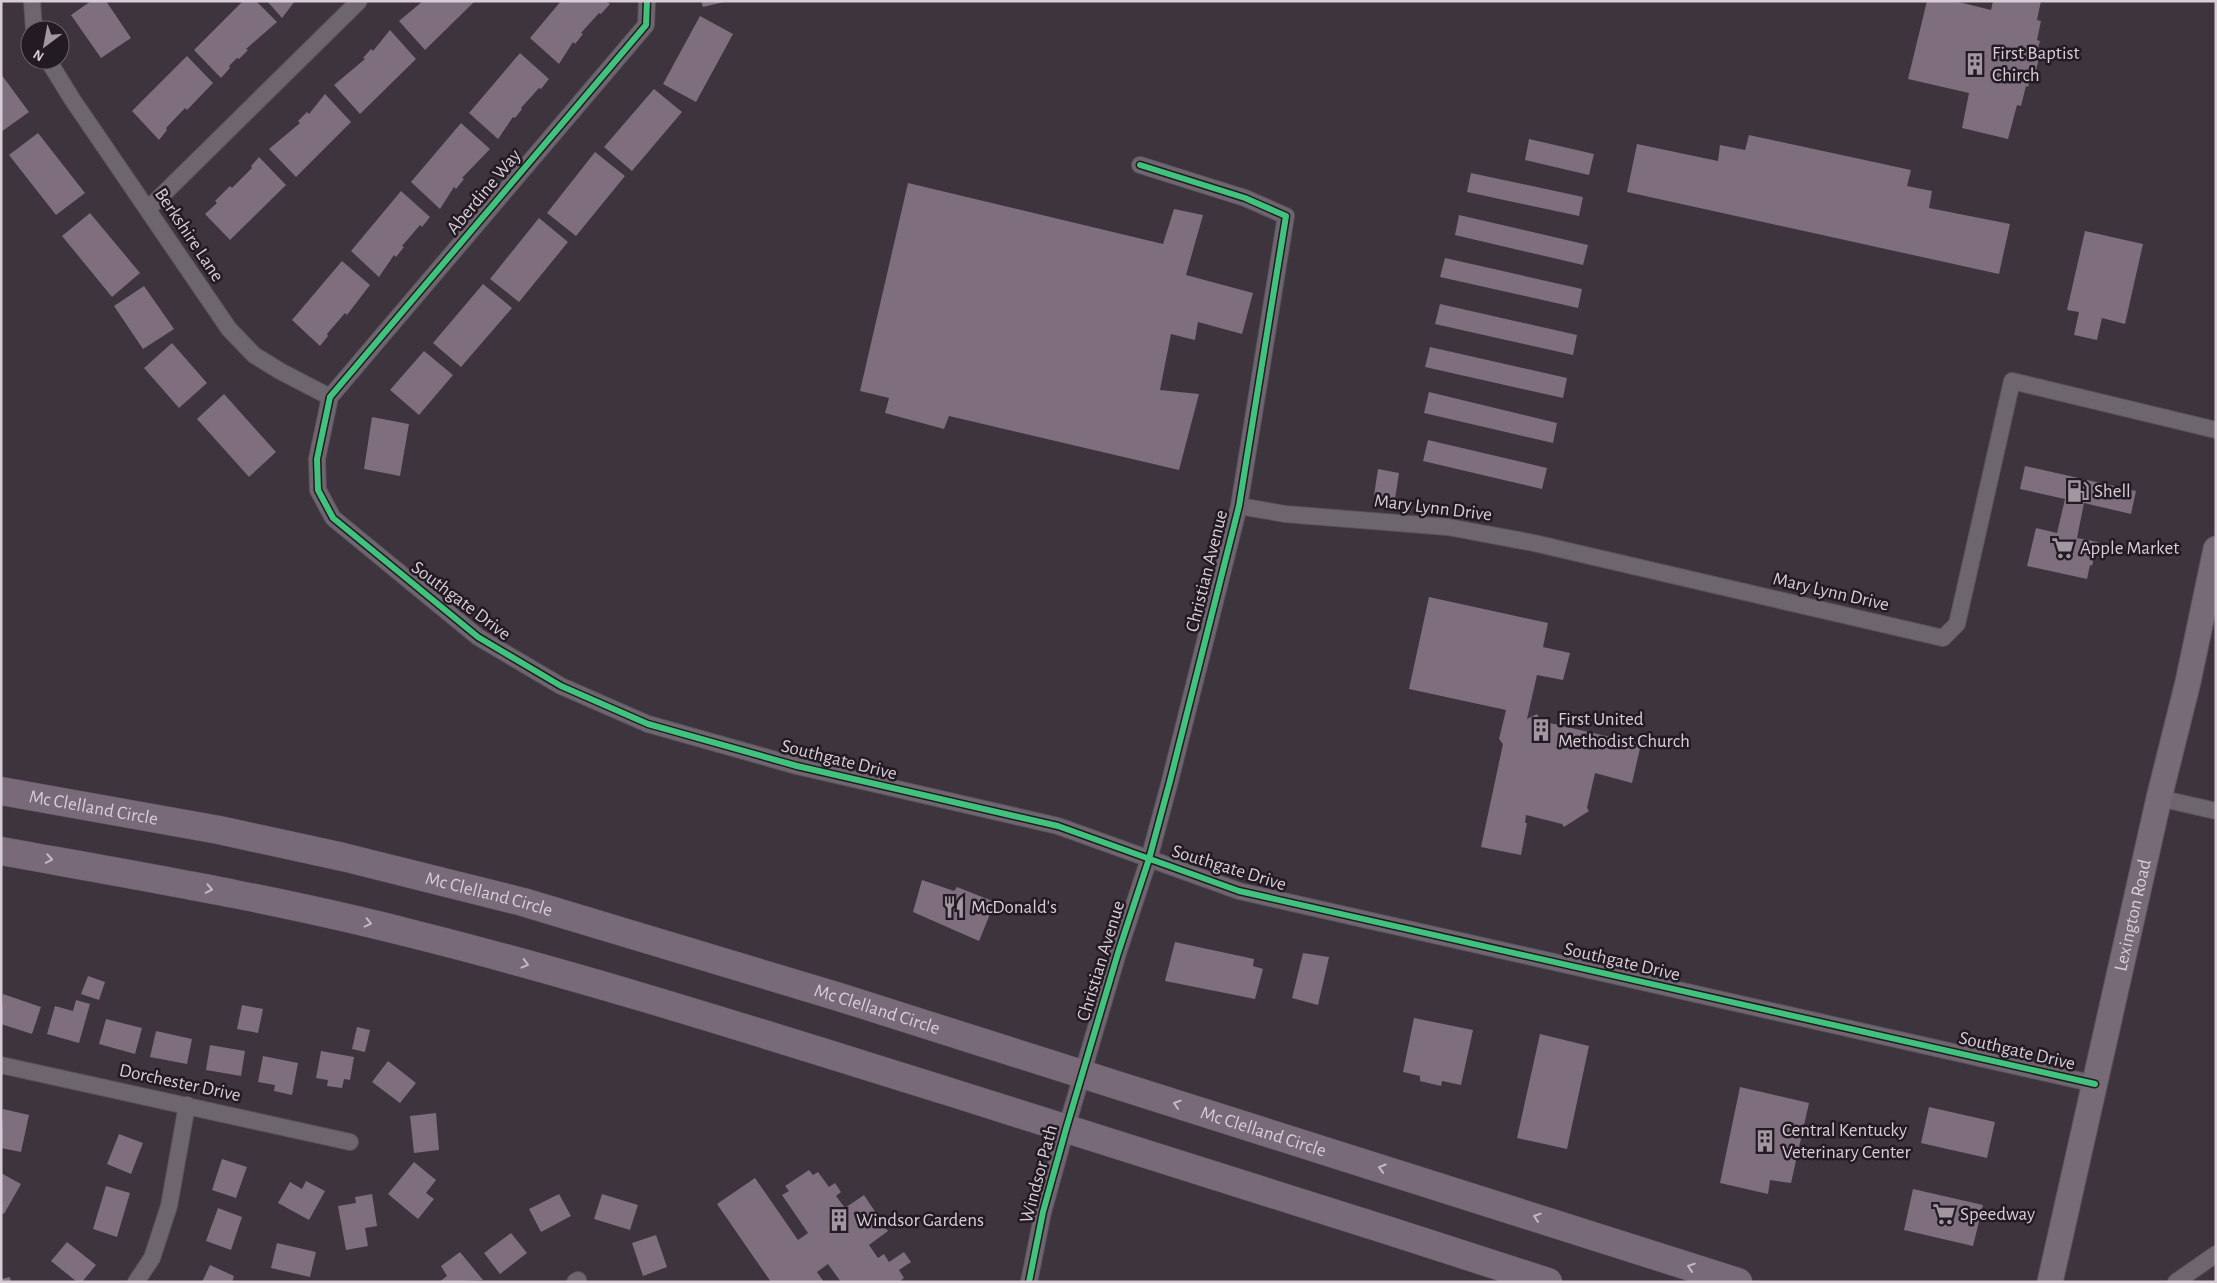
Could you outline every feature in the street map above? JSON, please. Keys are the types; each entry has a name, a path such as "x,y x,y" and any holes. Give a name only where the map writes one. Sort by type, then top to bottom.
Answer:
{"highway":[{"name":"Mc Clelland Circle","path":"1,791 219,830 523,902 784,980 1738,1282"},
{"path":"1,851 248,897 412,933 664,1003 1548,1282"}],"main road":[{"name":"Lexington Road","path":"2050,1282 2159,798 2188,682 2216,549"}],"street":[{"path":"32,1 33,20"},
{"path":"148,209 359,1"},
{"name":"Aberdine Way","path":"330,397 646,24 647,1"},
{"name":"Berkshire Lane","path":"55,70 218,315 242,344 254,355 280,371 330,397"},
{"name":"Christian Avenue","path":"1083,1074 1118,953 1149,859 1238,506 1286,216 1244,198 1140,165"},
{"name":"Mary Lynn Drive","path":"1238,506 1285,514 1448,527 1534,542 1942,638 1956,624 2012,381 2216,430"},
{"name":"Southgate Drive","path":"330,397 316,459 318,490 333,518 478,637 561,686 648,724 797,766 1058,826 1239,891 2095,1084"},
{"path":"2159,798 2216,811"},
{"name":"Dorchester Drive","path":"1,1065 350,1142"},
{"name":"Windsor Path","path":"1029,1282 1043,1212 1083,1074"},
{"path":"136,1282 152,1258 170,1206 187,1105"},
{"path":"2176,1282 2216,1254"}],"building":[{"path":"91,1 106,1 131,38 101,58 71,15"},
{"path":"243,1 256,1 277,22 246,49 248,50 239,59 237,58 229,66 230,68 221,78 194,50"},
{"path":"267,1 295,1 282,18"},
{"path":"423,1 475,1 425,50 399,21"},
{"path":"561,1 606,1 610,4 581,33 583,34 575,44 573,42 559,64 530,38"},
{"path":"701,1 724,1 724,2 703,7"},
{"name":"First Baptist Chirch","path":"1927,1 1955,1 1991,10 1993,1 2041,1 2037,20 2041,21 2037,40 2040,41 2038,48 2041,49 2034,79 2030,79 2028,87 2026,86 2021,106 2017,105 2008,139 1962,128 1969,93 1908,79"},
{"path":"700,16 733,34 696,102 663,84"},
{"path":"390,30 416,59 360,114 334,85 365,59 363,58 371,49 373,51"},
{"path":"520,53 549,79 521,108 515,118 513,117 498,139 469,113"},
{"path":"187,56 213,83 187,110 185,108 166,128 167,130 159,140 132,111"},
{"path":"1,74 29,112 1,132"},
{"path":"654,89 682,112 632,171 604,147"},
{"path":"325,94 351,122 296,177 269,149 300,123 298,121 307,112 309,114"},
{"path":"461,123 490,149 462,178 464,179 456,189 454,187 440,209 411,182"},
{"path":"38,133 85,193 56,215 9,155"},
{"path":"1749,135 1911,170 1907,186 1932,191 1929,208 2010,224 1999,274 1627,192 1637,144 1718,161 1720,145 1745,150"},
{"path":"1529,139 1594,154 1589,175 1525,160"},
{"path":"595,152 625,176 576,236 547,213"},
{"path":"259,157 286,185 230,240 205,214 217,203 215,201 230,186 232,188 252,168 251,166"},
{"path":"1471,173 1583,197 1579,216 1467,192"},
{"path":"908,183 1163,244 1174,209 1203,215 1186,275 1253,293 1242,334 1198,322 1195,340 1171,334 1160,390 1199,394 1179,470 949,416 944,429 885,413 889,398 860,391"},
{"path":"401,191 430,217 422,227 420,225 402,246 404,247 396,257 394,255 379,277 351,251"},
{"path":"90,213 140,273 112,297 62,236"},
{"path":"1459,215 1588,245 1583,265 1455,235"},
{"path":"539,218 568,242 519,302 490,279"},
{"path":"2085,231 2143,244 2125,324 2102,318 2097,340 2074,335 2079,312 2067,310"},
{"path":"1445,258 1582,289 1578,308 1440,277"},
{"path":"342,261 370,285 347,315 345,313 327,334 328,336 320,346 292,320"},
{"path":"483,284 512,308 461,367 433,343"},
{"path":"144,286 174,329 143,349 114,306"},
{"path":"1440,304 1577,335 1573,355 1435,324"},
{"path":"172,343 207,383 179,408 144,368"},
{"path":"1430,347 1567,378 1563,398 1425,367"},
{"path":"424,351 453,375 419,415 390,390"},
{"path":"1429,392 1557,423 1553,443 1424,413"},
{"path":"224,394 276,452 249,477 197,419"},
{"path":"372,417 409,424 400,476 364,469"},
{"path":"1428,440 1547,468 1542,489 1423,461"},
{"path":"2025,466 2136,491 2131,514 2084,503 2077,538 2098,542 2087,579 2027,566 2036,528 2057,533 2065,499 2020,489"},
{"path":"1378,469 1399,473 1395,499 1374,495"},
{"name":"First United Methodist Church","path":"1429,597 1548,623 1543,647 1570,653 1563,680 1537,675 1527,719 1537,714 1541,721 1641,744 1632,783 1595,773 1587,808 1589,811 1564,827 1562,824 1526,815 1525,823 1527,823 1521,855 1481,847 1503,744 1499,739 1506,710 1409,689"},
{"name":"McDonald's","path":"922,880 954,891 957,887 995,902 979,941 913,912"},
{"path":"1175,942 1254,959 1253,966 1263,969 1255,999 1165,981"},
{"path":"1303,953 1329,957 1318,1005 1292,998"},
{"path":"88,976 105,982 99,1000 81,994"},
{"path":"3,994 41,1007 32,1034 1,1024"},
{"path":"76,1000 90,1004 79,1043 47,1034 55,1006 73,1011"},
{"path":"242,1005 263,1009 258,1033 237,1029"},
{"path":"1414,1018 1473,1030 1461,1085 1442,1081 1441,1086 1420,1081 1420,1076 1403,1072"},
{"path":"106,1019 142,1028 135,1054 99,1044"},
{"path":"357,1027 370,1030 365,1052 352,1049"},
{"path":"156,1031 192,1039 187,1064 150,1057"},
{"path":"1540,1034 1589,1046 1567,1149 1517,1138"},
{"path":"210,1045 245,1051 241,1076 206,1070"},
{"path":"321,1051 354,1057 350,1080 344,1079 342,1088 327,1086 328,1080 316,1078"},
{"path":"263,1056 298,1063 292,1095 274,1091 275,1085 258,1082"},
{"path":"388,1061 416,1083 400,1103 372,1082"},
{"name":"Central Kentucky Veterinary Center","path":"1740,1087 1809,1103 1791,1183 1770,1180 1768,1194 1720,1183"},
{"path":"1929,1107 1995,1122 1987,1158 1921,1143"},
{"path":"3,1109 29,1115 21,1152 1,1148"},
{"path":"436,1113 439,1150 414,1153 410,1116"},
{"path":"119,1134 143,1143 131,1174 107,1164"},
{"path":"222,1159 247,1167 236,1198 212,1190"},
{"path":"414,1162 436,1180 426,1193 434,1199 418,1219 388,1194"},
{"name":"Windsor Gardens","path":"809,1170 813,1175 818,1172 829,1187 835,1183 841,1192 836,1196 845,1208 864,1195 888,1231 869,1245 878,1258 884,1254 889,1262 904,1252 911,1262 899,1270 904,1278 899,1282 841,1282 828,1264 817,1272 824,1282 771,1282 717,1204 755,1178 798,1240 808,1233 782,1195 789,1191 785,1186"},
{"path":"1,1173 21,1184 4,1214 1,1212"},
{"path":"306,1181 325,1191 309,1220 278,1203 290,1182 302,1189"},
{"path":"106,1186 130,1193 117,1237 93,1229"},
{"path":"1913,1189 1983,1205 1973,1246 1904,1230"},
{"path":"372,1194 377,1226 365,1228 368,1246 346,1250 338,1206 356,1203 355,1197"},
{"path":"559,1194 571,1216 541,1232 529,1209"},
{"path":"602,1194 638,1205 630,1230 594,1219"},
{"path":"218,1208 242,1217 231,1250 206,1241"},
{"path":"511,1233 527,1253 500,1274 484,1253"},
{"path":"656,1235 667,1267 643,1276 632,1243"},
{"path":"67,1242 96,1265 82,1282 77,1282 51,1261"},
{"path":"277,1243 316,1252 310,1277 271,1268"},
{"path":"460,1252 483,1280 439,1282 447,1276 441,1266"},
{"path":"210,1265 234,1276 232,1282 202,1282"},
{"path":"10,1277 11,1282 1,1282 1,1279"}],"cycle path":[{"path":"647,1 646,25 330,397 317,459 318,490 333,518 478,637 561,686 648,724 797,766 1058,826 1239,891 2095,1084"},
{"path":"1029,1282 1043,1212 1066,1129 1118,953 1149,859 1239,506 1286,216 1245,198 1140,165"}],"place":[{"name":"First Baptist Chirch","path":"1975,64"},
{"name":"Shell","path":"2078,491"},
{"name":"Apple Market","path":"2063,548"},
{"name":"First United Methodist Church","path":"1541,730"},
{"name":"McDonald's","path":"954,907"},
{"name":"Central Kentucky Veterinary Center","path":"1765,1141"},
{"name":"Speedway","path":"1944,1214"},
{"name":"Windsor Gardens","path":"839,1220"}]}
